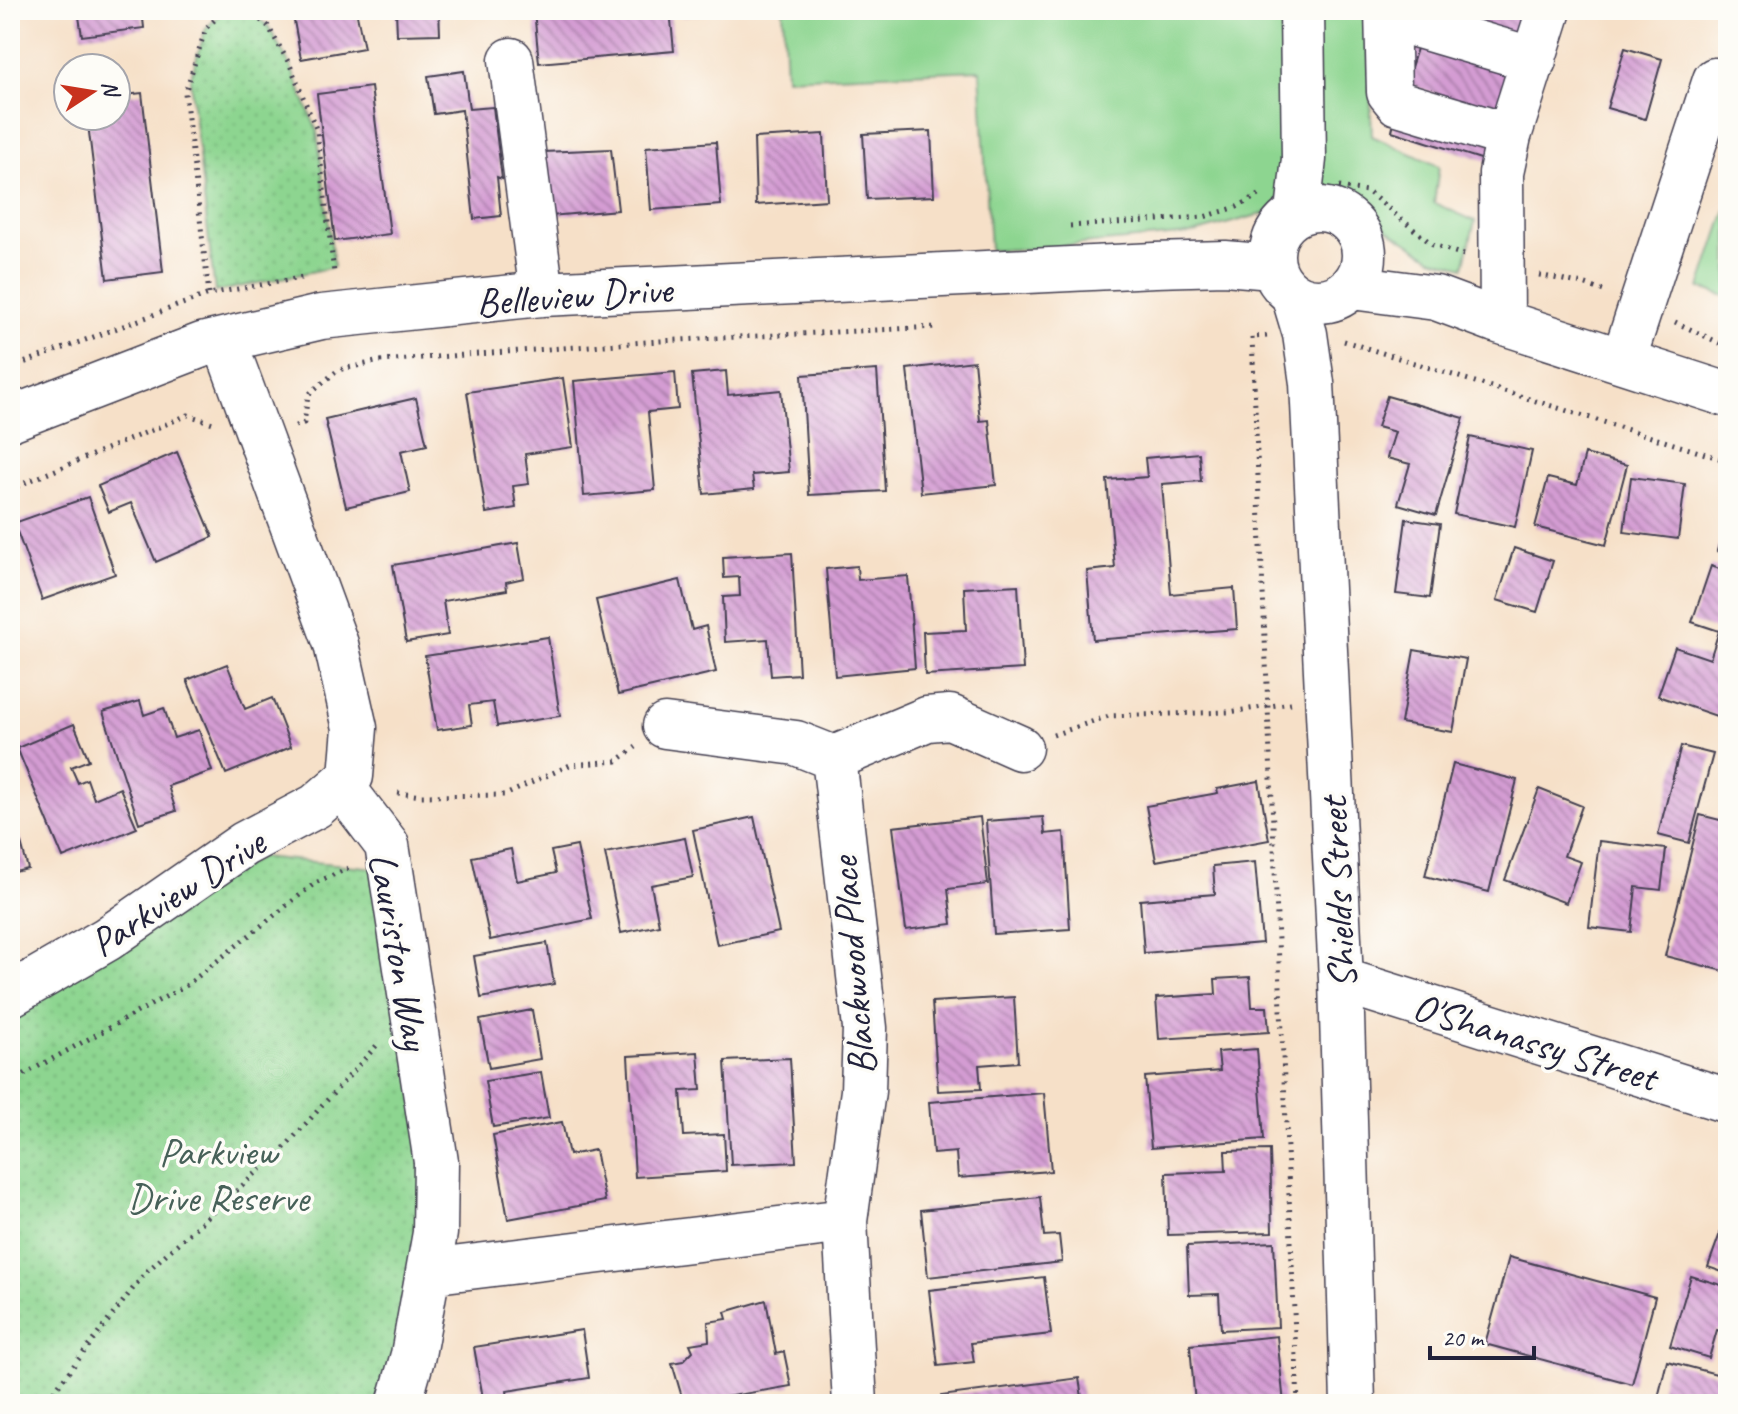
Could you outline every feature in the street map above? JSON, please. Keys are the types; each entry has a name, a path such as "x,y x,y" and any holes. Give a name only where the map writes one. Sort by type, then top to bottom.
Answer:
{"street":[{"name":"Shields Street","path":"1302,10 1304,159 1286,251 1305,334 1312,383 1341,980 1353,1404"},
{"path":"1498,321 1501,173 1509,136 1549,10"},
{"path":"1509,136 1398,103 1389,92 1388,13 1534,60"},
{"path":"511,60 542,294"},
{"name":"Shields Street","path":"1303,74 1322,162 1352,227"},
{"path":"1623,361 1715,80"},
{"path":"1498,321 1352,227 1329,208 1309,208 1286,251 1302,299 1317,302 1344,293 1436,298 1498,321 1728,395"},
{"path":"1344,293 1363,269 1365,248 1352,227"},
{"name":"Belleview Drive","path":"10,419 202,345 321,317 542,294 1225,263 1286,251"},
{"name":"Shields Street","path":"1312,383 1321,339 1344,293"},
{"path":"224,340 336,644 355,728 351,776 341,785"},
{"path":"665,726 796,743 834,758 927,719 950,717 1020,748"},
{"name":"Blackwood Place","path":"834,758 865,1028 863,1091 845,1221 855,1404"},
{"name":"Lauriston Way","path":"341,785 389,850 436,1162 435,1233 413,1355 399,1404"},
{"name":"Parkview Drive","path":"10,995 107,939 244,844 316,806 341,785"},
{"name":"O'Shanassy Street","path":"1341,980 1728,1101"},
{"path":"428,1272 845,1221"}],"path":[{"path":"209,294 185,93 206,28 225,10"},
{"path":"248,10 268,26 290,65 317,131 334,273"},
{"path":"10,489 188,415 227,428 234,448 258,436 304,423 308,395 338,370 380,361 660,341 936,327"},
{"path":"1020,748 1109,716 1229,712 1327,696"},
{"path":"341,785 421,796 505,795 570,765 617,761 665,726"},
{"path":"10,1082 187,985 315,883 389,850"},
{"path":"44,1404 145,1273 284,1148 412,1007"}],"green space":[{"path":"225,10 248,10 268,26 290,65 317,131 334,267 215,292 190,79 206,28"},
{"path":"783,10 1367,10 1372,136 1439,166 1434,203 1475,221 1464,267 1432,258 1387,229 1351,195 1313,189 1284,194 1269,212 1190,234 990,250 980,70 786,78"},
{"path":"1728,204 1728,297 1700,288"},
{"name":"Parkview Drive Reserve","path":"261,857 376,868 428,1173 391,1404 10,1404 10,994"}],"building":[{"path":"78,10 142,10 144,28 82,36"},
{"path":"292,10 356,10 364,48 301,59"},
{"path":"396,10 439,10 440,34 397,35"},
{"path":"534,10 670,10 674,51 539,63"},
{"path":"682,10 721,10 721,12 683,17"},
{"path":"1433,10 1536,10 1525,40"},
{"path":"1421,36 1516,70 1503,119 1406,83"},
{"path":"1625,48 1662,59 1645,119 1607,108"},
{"path":"464,71 469,109 493,107 502,179 497,177 501,216 474,219 462,110 434,114 428,76"},
{"path":"371,87 390,234 335,241 317,94"},
{"path":"142,93 163,272 107,279 89,132 132,132 132,94"},
{"path":"1396,113 1494,143 1490,162 1392,131"},
{"path":"931,131 934,196 867,199 863,134"},
{"path":"824,134 827,200 756,205 754,138"},
{"path":"716,142 721,205 651,210 646,147"},
{"path":"611,149 618,210 550,216 544,152"},
{"path":"974,361 980,421 989,420 996,485 921,493 907,369"},
{"path":"877,370 885,491 809,495 802,375"},
{"path":"726,371 728,395 781,390 789,472 752,475 754,489 704,494 692,374"},
{"path":"675,372 678,409 648,412 655,490 584,496 574,381"},
{"path":"563,378 573,447 525,454 529,484 513,486 516,508 486,513 467,392"},
{"path":"1387,396 1464,418 1436,515 1398,504 1410,464 1387,458 1395,432 1377,427"},
{"path":"416,398 427,445 401,451 410,492 346,507 325,419"},
{"path":"1470,437 1532,451 1515,527 1454,514"},
{"path":"177,452 213,537 156,562 131,503 109,512 98,486"},
{"path":"1199,453 1201,481 1162,484 1171,594 1234,588 1237,629 1093,640 1087,571 1115,568 1107,480 1147,477 1145,458"},
{"path":"1585,454 1627,465 1606,545 1535,527 1548,478 1577,485"},
{"path":"1631,477 1685,484 1678,539 1624,532"},
{"path":"88,497 115,574 42,600 14,523"},
{"path":"1728,518 1728,555 1717,551"},
{"path":"1406,519 1440,524 1430,598 1396,594"},
{"path":"518,543 524,578 506,582 507,590 443,601 448,635 406,642 393,565"},
{"path":"1514,548 1553,561 1537,612 1497,600"},
{"path":"792,553 799,674 771,676 768,639 725,642 723,597 740,596 739,577 724,578 723,557"},
{"path":"857,566 858,580 908,576 915,668 835,676 826,569"},
{"path":"1711,566 1728,572 1728,709 1725,719 1658,696 1675,647 1710,659 1719,631 1692,622"},
{"path":"680,580 692,630 706,626 716,672 618,695 596,600"},
{"path":"1018,585 1023,669 925,675 923,632 966,630 964,588"},
{"path":"548,637 560,716 497,726 493,702 469,705 472,725 437,730 425,656"},
{"path":"1414,650 1466,659 1453,732 1401,723"},
{"path":"227,664 245,709 272,698 291,747 226,774 187,680"},
{"path":"140,701 144,715 164,708 174,738 199,730 212,771 168,786 176,811 139,823 103,712"},
{"path":"74,724 89,760 71,767 78,783 87,779 94,799 120,788 137,828 63,858 17,748"},
{"path":"1681,746 1713,754 1689,843 1658,835"},
{"path":"1453,764 1517,780 1489,892 1425,876"},
{"path":"1259,781 1269,840 1156,861 1146,806 1218,793 1217,789"},
{"path":"1539,789 1582,806 1564,856 1581,862 1566,903 1505,880"},
{"path":"10,807 28,869 10,873"},
{"path":"1700,815 1728,822 1728,972 1665,956"},
{"path":"754,817 779,932 717,945 693,830"},
{"path":"980,817 988,884 948,889 952,924 906,930 893,827"},
{"path":"1043,817 1045,834 1064,832 1070,929 994,934 986,821"},
{"path":"685,838 693,877 651,885 659,925 621,933 605,853"},
{"path":"1599,841 1666,849 1661,890 1636,887 1631,932 1589,927"},
{"path":"577,846 592,919 490,940 472,857 511,849 517,881 556,873 551,851"},
{"path":"1255,862 1262,943 1144,953 1140,900 1215,894 1213,866"},
{"path":"547,943 554,984 481,998 474,956"},
{"path":"1250,977 1252,1007 1267,1007 1269,1032 1159,1039 1156,998 1216,994 1215,979"},
{"path":"1014,997 1018,1062 979,1065 981,1089 938,1091 932,1002"},
{"path":"532,1010 540,1059 489,1068 480,1020"},
{"path":"1257,1049 1264,1139 1151,1148 1145,1077 1220,1071 1218,1052"},
{"path":"698,1052 701,1090 681,1091 684,1136 724,1134 726,1171 635,1177 628,1056"},
{"path":"790,1058 796,1162 731,1165 725,1061"},
{"path":"541,1072 549,1118 493,1127 485,1081"},
{"path":"1044,1093 1051,1171 958,1178 956,1152 933,1154 929,1102"},
{"path":"562,1122 569,1155 595,1150 605,1201 508,1219 493,1135"},
{"path":"1270,1150 1272,1232 1168,1235 1166,1173 1226,1171 1225,1151"},
{"path":"1040,1197 1044,1236 1059,1235 1062,1262 928,1277 921,1210"},
{"path":"1728,1211 1728,1274 1708,1267"},
{"path":"1274,1242 1278,1327 1221,1330 1219,1294 1189,1295 1187,1246"},
{"path":"1509,1257 1655,1297 1632,1384 1485,1344"},
{"path":"1691,1276 1728,1287 1728,1333 1717,1330 1709,1358 1670,1346"},
{"path":"1044,1277 1051,1334 971,1343 974,1362 938,1366 929,1290"},
{"path":"766,1300 776,1354 784,1352 791,1386 684,1404 672,1363 683,1361 693,1351 690,1344 709,1341 708,1322 727,1319 725,1312"},
{"path":"582,1330 589,1378 507,1391 509,1404 484,1404 474,1347"},
{"path":"1277,1336 1284,1404 1195,1404 1190,1345"},
{"path":"1667,1361 1728,1377 1728,1404 1657,1402"},
{"path":"1079,1378 1083,1404 942,1404 941,1396"}]}
